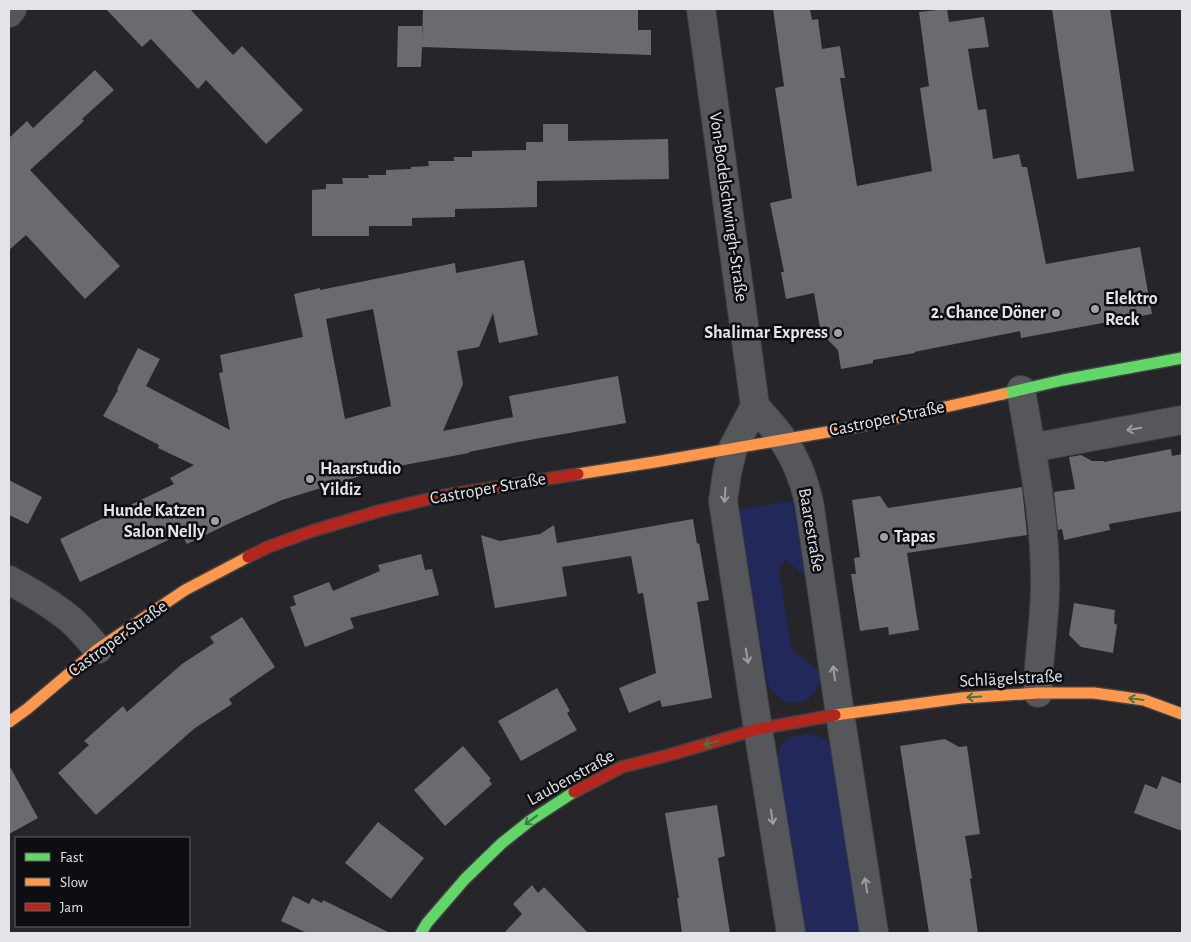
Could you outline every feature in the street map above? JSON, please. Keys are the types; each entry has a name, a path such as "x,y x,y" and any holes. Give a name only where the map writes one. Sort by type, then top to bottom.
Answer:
{"main road":[{"name":"Castroper Straße","path":"9,722 27,710 98,649 194,585 268,547 312,531 379,511 441,496 655,462 856,427 1063,380 1182,358"},
{"name":"Schlägelstraße","path":"840,714 961,698 1038,692 1094,693 1144,700 1182,714"},
{"name":"Laubenstraße","path":"422,933 427,924 465,879 502,843 531,820 581,788 622,767 758,729 840,714"}],"street":[{"path":"9,13 12,9"},
{"name":"Von-Bodelschwingh-Straße","path":"701,9 755,406"},
{"path":"1021,390 1042,520 1044,555 1045,587 1038,692"},
{"path":"755,406 733,448 727,473 724,501 791,933"},
{"name":"Baarestraße","path":"755,406 783,439 795,460 809,502 874,933"},
{"path":"1031,448 1182,420"},
{"path":"9,580 63,614 98,649"}],"shaded area":[{"path":"795,500 806,576 785,560 779,569 791,649 821,672 819,684 814,693 807,699 790,703 781,699 773,692 767,682 739,510"},
{"path":"806,734 822,738 833,748 861,933 804,933 776,761 780,748 785,741 789,738"}],"building":[{"path":"106,9 190,9 233,55 242,46 303,110 266,144 206,80 198,89 151,39 142,47"},
{"path":"423,9 638,9 638,30 651,30 651,55 422,47 421,67 397,67 398,26 422,26 422,41"},
{"path":"773,9 810,9 812,20 818,19 822,49 840,46 845,78 840,78 857,186 932,171 920,88 929,86 919,12 947,9 949,22 984,17 989,47 968,49 978,110 986,109 993,159 1019,154 1022,167 1027,167 1046,264 1140,247 1152,314 1021,338 1020,331 873,360 873,363 841,369 838,350 821,333 814,293 786,299 781,272 784,272 770,203 792,198 775,88 784,86"},
{"path":"1052,9 1110,9 1134,171 1077,179"},
{"path":"95,70 114,90 82,119 84,121 30,170 120,266 85,299 26,235 9,250 9,138 27,121 33,128"},
{"path":"543,124 568,124 568,141 668,139 669,179 537,181 537,207 455,209 455,217 412,218 412,226 369,226 369,236 312,236 312,190 326,189 326,184 343,184 342,178 369,178 368,175 386,175 386,170 429,166 428,161 454,161 454,157 472,157 472,151 526,150 526,142 543,142"},
{"path":"524,260 538,335 499,343 493,313 479,347 457,351 463,384 443,431 513,417 509,396 618,376 626,423 383,469 282,500 187,544 181,534 80,582 60,539 174,484 170,478 194,465 158,448 159,445 103,416 138,348 160,359 146,386 230,430 219,373 223,372 220,355 303,337 294,294 455,263 456,273","holes":["373,309 391,406 345,419 326,319"]},
{"path":"1171,449 1172,456 1182,454 1182,511 1109,524 1110,530 1064,540 1062,529 1058,530 1054,492 1075,489 1069,457 1081,455 1092,461 1104,462"},
{"path":"9,480 42,497 28,524 9,515"},
{"path":"1022,487 1027,535 907,553 919,630 889,635 888,627 860,631 851,574 856,574 854,558 860,557 852,500 880,496 888,508"},
{"path":"693,519 709,600 697,602 712,698 662,707 660,700 629,713 619,688 656,673 643,593 638,594 631,556 562,567 567,596 495,608 481,535 500,541 540,534 554,525 557,543"},
{"path":"421,554 425,570 432,569 439,595 350,618 354,628 305,647 290,607 296,605 293,596 329,582 333,591 380,571 378,565"},
{"path":"1074,603 1115,610 1114,623 1117,625 1113,653 1081,647 1069,635"},
{"path":"242,617 275,667 229,699 232,704 195,728 96,815 58,773 89,745 84,741 123,706 127,712 182,664 214,643 210,637"},
{"path":"557,688 570,711 567,713 577,730 521,761 498,721"},
{"path":"945,739 959,747 967,746 980,834 965,836 978,933 929,933 900,746"},
{"path":"463,746 491,779 489,780 492,784 445,826 414,790"},
{"path":"9,765 38,818 9,834"},
{"path":"1162,776 1182,784 1182,831 1134,813 1145,784 1157,789"},
{"path":"717,805 725,856 718,858 730,933 682,933 677,898 679,898 665,813"},
{"path":"378,822 424,858 391,899 345,863"},
{"path":"532,885 538,893 544,887 588,933 504,933 522,914 513,904"},
{"path":"293,896 309,904 312,898 322,903 323,900 390,933 307,933 281,921"}],"traffic: fast":[{"path":"1003,394 1063,380 1182,358"},
{"path":"421,933 427,923 465,879 502,843 531,820 574,792"}],"traffic: slow":[{"path":"578,474 856,427 1003,394"},
{"path":"9,722 98,649 185,590 248,557"},
{"path":"835,715 961,698 1038,693 1094,693 1144,700 1182,714"}],"traffic: jam":[{"path":"248,557 268,547 312,531 379,511 441,496 578,474"},
{"path":"574,792 622,767 758,729 835,715"}],"place":[{"name":"Elektro Reck","path":"1095,309"},
{"name":"2. Chance Döner","path":"1056,313"},
{"name":"Shalimar Express","path":"838,333"},
{"name":"Haarstudio Yildiz","path":"310,479"},
{"name":"Hunde Katzen Salon Nelly","path":"215,521"},
{"name":"Tapas","path":"884,537"}]}
